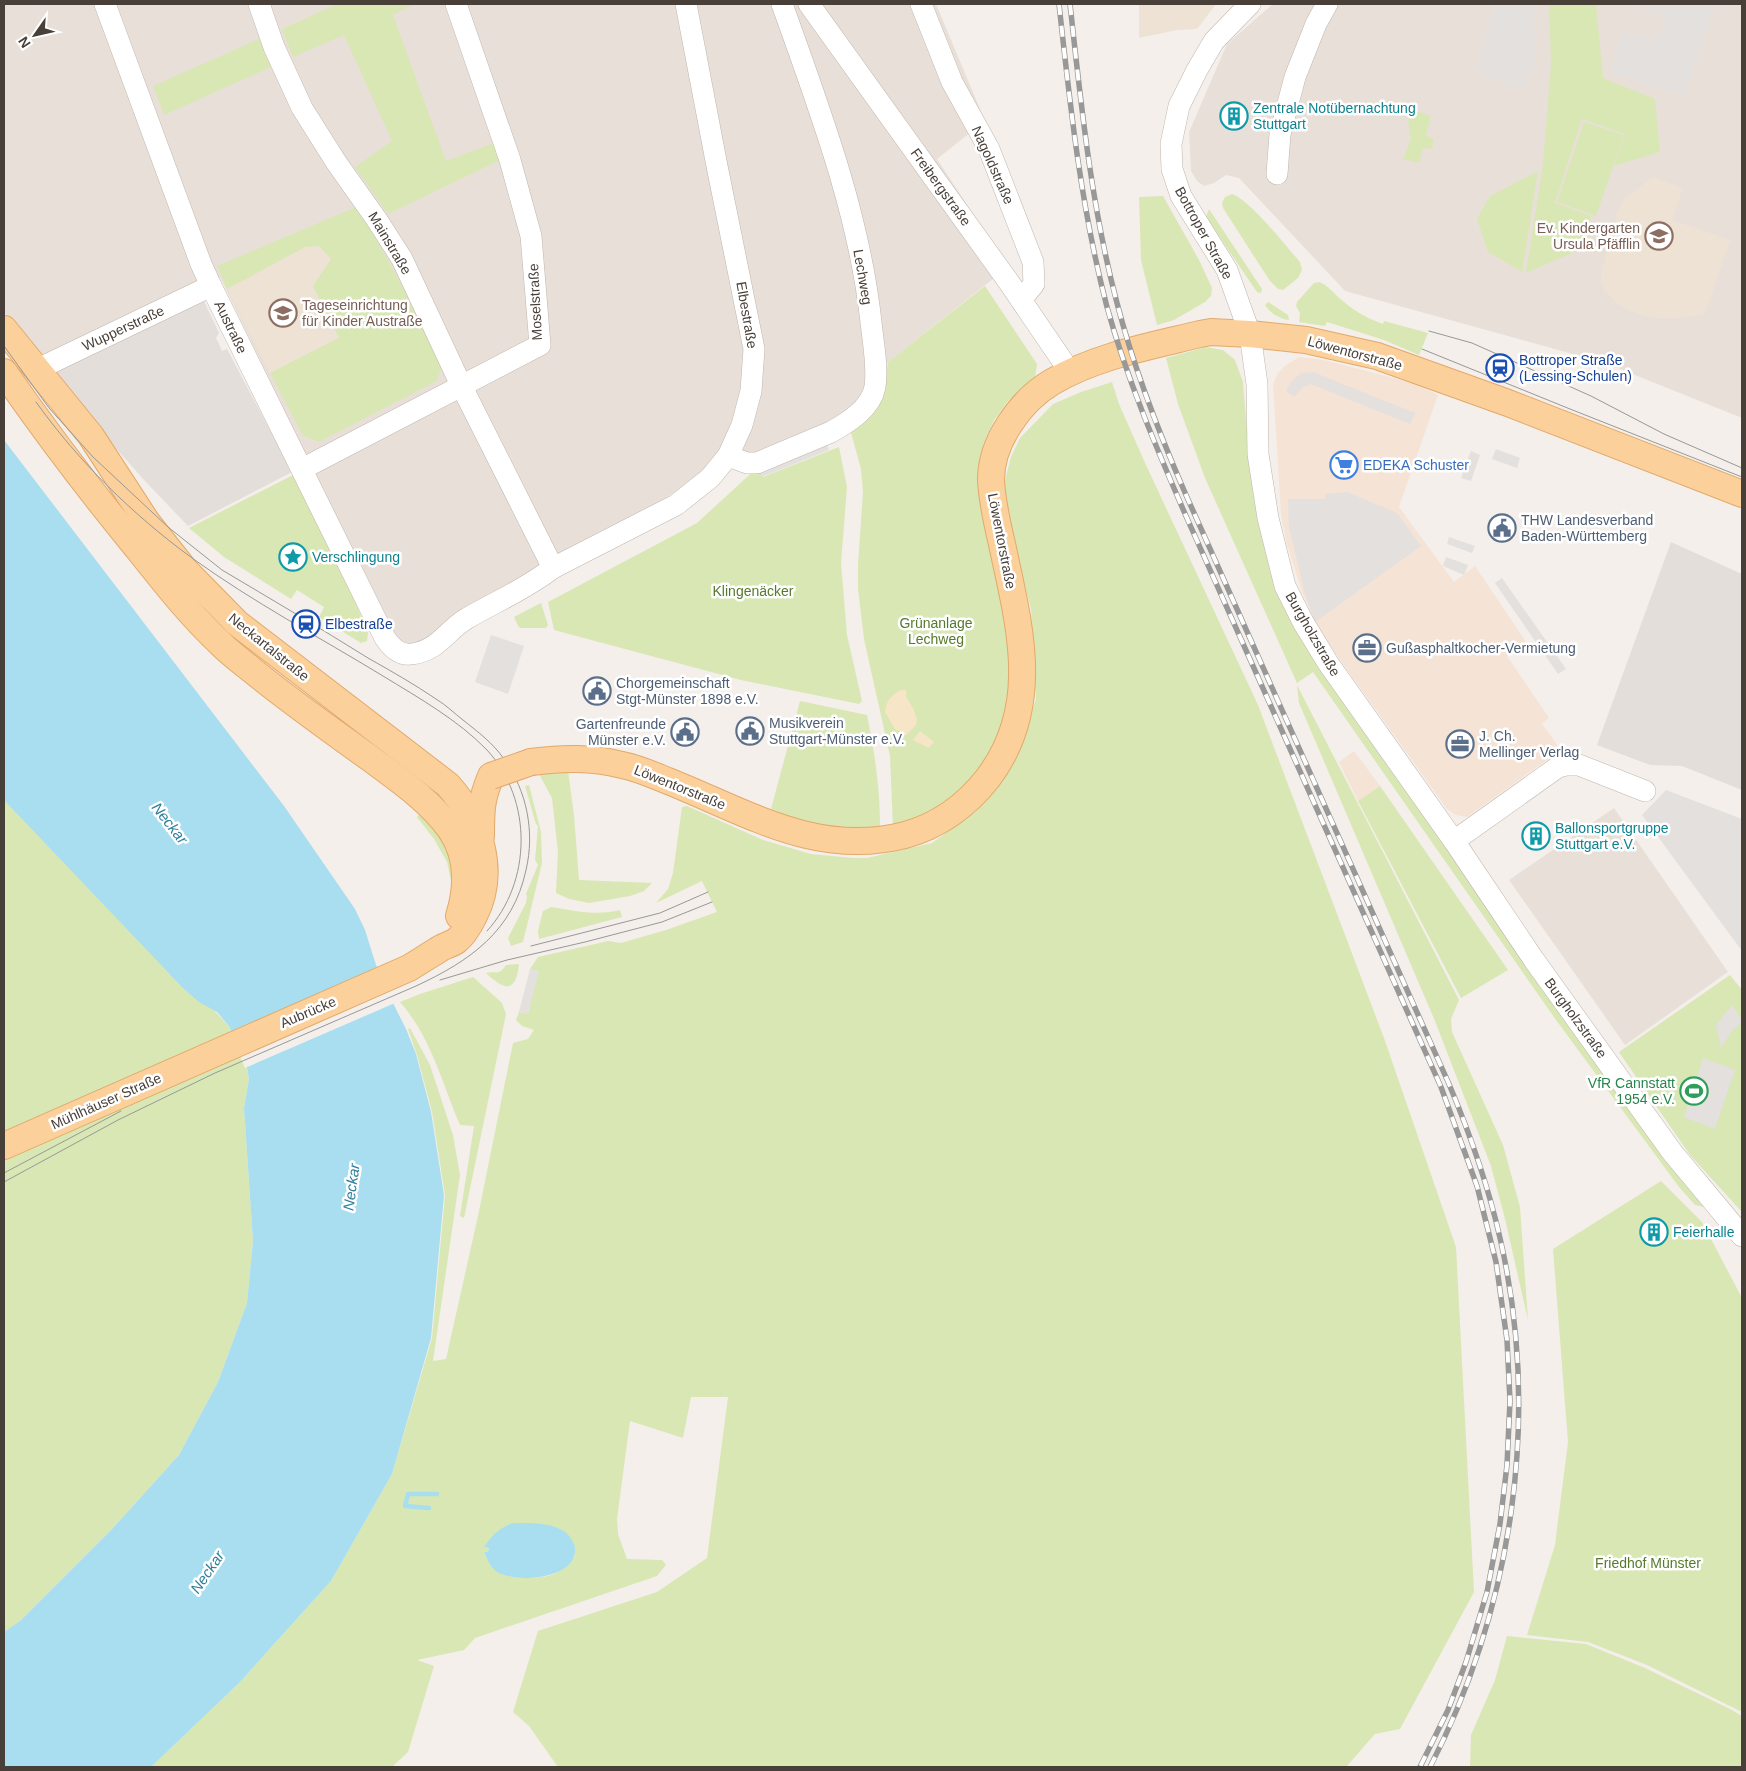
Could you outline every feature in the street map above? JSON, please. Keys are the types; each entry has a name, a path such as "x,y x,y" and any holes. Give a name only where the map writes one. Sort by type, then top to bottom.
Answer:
{"main road":[{"name":"Neckartalstraße","path":"4,329 91,436 147,522 185,570 230,616 295,669 448,785 471,817 485,858 484,883 477,910 466,929 456,941 440,948 409,968"},
{"name":"Löwentorstraße","path":"436,811 465,787 491,776 531,762 556,758 578,758 623,765 670,782 774,826 834,841 854,842 888,839 918,832 943,820 981,787 998,764 1012,735 1020,705 1023,674 1022,646 993,500 991,478 1003,434 1016,415 1043,388 1070,372 1133,351 1200,334 1212,332 1250,334 1306,340 1377,356 1508,403 1742,494"},
{"name":"Neckartalstraße","path":"4,372 40,424 97,498 179,600 221,644 280,693 401,782 436,811 451,831 459,846 466,882 465,898 458,918 440,948"},
{"path":"482,846 481,804 491,776"},
{"name":"Aubrücke","path":"208,1055 409,968"},
{"name":"Mühlhäuser Straße","path":"4,1146 208,1055"}],"street":[{"name":"Austraße","path":"105,4 201,264 385,638"},
{"name":"Mainstraße","path":"259,4 274,47 302,108 336,162 402,258 461,385 553,568"},
{"name":"Moselstraße","path":"302,468 436,401 461,385 540,345 531,236 510,160 456,4"},
{"name":"Elbestraße","path":"385,638 392,649 410,655 431,649 464,620 537,581 553,568 676,504 710,478 728,456 742,425 751,391 754,349 686,4"},
{"name":"Lechweg","path":"728,456 746,464 757,463 831,432 864,408 871,398 875,386 875,359 868,293 850,209 827,130 782,4"},
{"name":"Freibergstraße","path":"809,4 1021,300 1070,372"},
{"name":"Nagoldstraße","path":"921,4 952,82 989,149 1033,262 1034,284 1021,300"},
{"name":"Bottroper Straße","path":"1250,4 1214,41 1197,70 1179,106 1171,144 1172,169 1181,196 1227,270 1250,334"},
{"path":"1278,174 1280,134 1295,77 1316,24 1327,4"},
{"name":"Wupperstraße","path":"36,370 211,286"},
{"name":"Burgholzstraße","path":"1250,334 1257,384 1260,464 1268,518 1285,586 1303,622 1328,663 1454,841 1534,960 1672,1152 1742,1236"},
{"path":"1454,841 1558,767 1579,765 1645,791"}],"shaded area":[{"path":"4,4 936,4 985,121 937,159 1008,267 887,363 852,413 687,485 402,654 220,277 43,360 12,325 4,311"},
{"path":"1139,4 1216,4 1197,29 1177,30 1139,38"},
{"path":"1273,4 1742,4 1742,418 1605,363 1345,291 1239,178 1226,175 1214,183 1204,186 1197,181 1191,171 1189,132 1227,44"},
{"path":"1501,4 1533,4 1536,61 1521,88 1476,73 1494,8 1502,10"},
{"path":"1631,4 1715,4 1684,96 1610,72 1624,31 1658,42 1667,16"},
{"path":"1653,177 1683,188 1672,220 1730,240 1705,314 1679,318 1655,318 1642,315 1627,310 1615,302 1604,290 1601,282 1602,269 1617,213 1624,199"},
{"name":"Tageseinrichtung für Kinder Austraße","path":"319,246 331,259 313,286 339,338 270,373 227,289 305,247"},
{"path":"204,301 219,333 216,338 222,351 227,349 292,472 188,526 112,444 54,372"},
{"path":"1299,357 1324,360 1417,384 1438,395 1399,507 1454,582 1475,566 1526,642 1507,656 1549,718 1542,724 1561,750 1467,817 1456,815 1447,809 1338,657 1315,622 1302,592 1287,544 1281,514 1273,384 1278,373 1286,365"},
{"path":"1313,372 1415,413 1410,424 1311,384 1302,388 1294,397 1286,391 1290,383 1301,373"},
{"path":"825,439 829,450 762,477 758,467"},
{"path":"1496,449 1520,458 1517,468 1492,459"},
{"path":"1471,451 1480,455 1471,481 1461,478"},
{"path":"1347,492 1397,513 1421,546 1315,622 1306,597 1289,527 1288,499 1325,499 1325,494"},
{"path":"1449,537 1475,546 1472,553 1447,544"},
{"path":"1671,542 1742,574 1742,790 1682,766 1650,765 1597,745"},
{"path":"1446,557 1468,565 1464,575 1443,566"},
{"path":"1502,578 1566,669 1558,674 1495,583"},
{"path":"491,635 524,646 508,694 475,682"},
{"path":"1354,751 1380,786 1358,801 1339,762"},
{"path":"1666,790 1742,819 1742,951 1642,815"},
{"path":"1614,808 1728,972 1625,1045 1509,880"},
{"path":"530,969 539,971 528,1014 519,1012"},
{"path":"1732,1005 1742,1022 1732,1031 1721,1048 1716,1025"},
{"path":"1703,1058 1735,1070 1715,1129 1684,1117"}],"green space":[{"path":"332,4 415,4 393,15 446,161 494,143 500,160 388,214 355,167 392,141 344,35 293,57 282,29 333,6"},
{"path":"1549,4 1596,4 1603,78 1655,99 1660,152 1614,166 1625,134 1582,119 1555,203 1591,216 1588,246 1526,273 1543,164 1551,64"},
{"path":"261,38 271,67 164,115 153,86"},
{"path":"1417,111 1431,116 1426,136 1434,139 1432,149 1423,148 1419,163 1403,159 1411,139 1408,121"},
{"path":"1584,122 1624,135 1596,216 1557,202"},
{"path":"1538,171 1522,272 1488,252 1477,219 1490,196"},
{"path":"1232,194 1240,198 1258,214 1300,262 1302,270 1298,278 1283,290 1278,289 1270,281 1223,208 1222,203 1225,197"},
{"path":"1163,196 1199,260 1212,288 1211,296 1205,302 1174,320 1157,325 1141,260 1139,197"},
{"path":"356,207 402,285 442,366 437,381 319,442 303,436 270,373 339,338 313,286 331,259 319,246 305,247 227,289 217,266"},
{"path":"1209,209 1262,289 1261,293 1257,292 1206,217"},
{"path":"1319,282 1370,319 1383,324 1384,321 1428,333 1419,355 1384,340 1327,322 1325,326 1299,322 1300,313 1296,306 1297,302 1314,283"},
{"name":"Grünanlage Lechweg","path":"985,286 1037,364 1035,378 1008,401 994,420 984,443 980,467 1000,581 1013,675 1004,730 974,780 934,812 893,827 890,756 864,639 858,589 863,492 861,469 850,429 883,393 888,362"},
{"path":"1268,302 1288,315 1289,320 1272,313 1265,305"},
{"path":"1206,347 1223,350 1235,360 1243,382 1249,456 1270,558 1709,1208 1695,1205 1679,1187 1556,1020 1313,672 1297,683 1205,478 1178,404 1166,358"},
{"path":"1112,382 1119,404 1146,465 1258,705 1384,1038 1456,1247 1474,1592 1400,1729 1375,1734 1346,1767 558,1767 529,1726 513,1712 538,1631 657,1592 707,1558 728,1397 691,1397 683,1438 630,1421 617,1519 618,1534 627,1559 662,1560 666,1565 657,1576 475,1638 464,1650 417,1660 434,1666 408,1752 394,1767 151,1767 239,1683 331,1581 392,1474 432,1338 445,1195 432,1112 408,1029 410,1028 430,1065 453,1135 460,1175 433,1361 446,1359 478,1216 513,1043 528,1039 534,1030 522,1026 516,1020 519,1012 528,1014 538,971 530,969 538,957 608,941 621,943 717,912 702,881 656,903 668,889 673,873 682,807 687,806 763,840 811,854 867,858 932,843 975,812 999,782 1019,750 1036,699 1031,609 1010,529 1004,484 1011,457 1020,438 1053,404","holes":["485,1547 575,1556 558,1572 552,1575 527,1578 510,1576 497,1571 489,1563 484,1552 488,1552 489,1548"]},
{"name":"Klingenäcker","path":"839,447 847,487 841,563 847,635 862,701 859,704 741,680 554,630 548,602 697,523 758,467 763,477"},
{"path":"293,475 340,565 368,633 367,641 361,643 319,617 324,607 297,590 291,599 224,557 189,528"},
{"path":"541,603 548,625 546,628 520,628 514,617"},
{"path":"1297,685 1459,1000 1451,1019 1452,1032 1503,1145 1520,1207 1528,1320 1491,1166 1435,1021 1299,703"},
{"path":"800,701 867,715 876,772 880,829 833,828 792,818 771,809"},
{"path":"568,771 574,815 579,880 652,883 644,891 630,896 589,903 569,899 556,893 558,852 552,798 539,774"},
{"path":"529,785 541,832 542,863 523,942 511,946 508,938 526,903 526,894 538,865 535,860 538,826 525,786"},
{"path":"1380,786 1508,970 1461,998 1358,801"},
{"path":"4,791 229,1026 247,1068 249,1079 244,1108 253,1241 247,1303 218,1382 179,1455 113,1528 20,1621 4,1632"},
{"path":"424,809 456,857 453,890 447,862 434,839 417,817"},
{"path":"551,907 594,913 620,910 622,917 539,939 538,931 543,911"},
{"path":"519,964 515,980 509,986 504,986 486,973 499,972 506,965"},
{"name":"VfR Cannstatt 1954 e.V.","path":"1730,975 1742,990 1742,1212 1690,1155 1619,1052"},
{"path":"473,977 502,1003 506,1014 464,1218 460,1216 474,1126 460,1125 428,1045 411,1016 400,1002"},
{"name":"Friedhof Münster","path":"1661,1181 1702,1222 1742,1298 1742,1712 1647,1665 1588,1642 1527,1635 1555,1545 1568,1442 1553,1249"},
{"path":"1507,1636 1586,1644 1645,1668 1730,1709 1742,1716 1742,1767 1470,1767 1471,1735 1495,1680"}],"sand":[{"path":"901,690 906,690 906,697 917,719 916,725 906,735 895,729 885,712 890,699"},
{"path":"920,731 934,742 929,748 913,740"}],"water":[{"name":"Neckar","path":"4,440 284,806 355,909 365,930 376,965 416,1054 431,1112 444,1195 431,1338 392,1474 331,1581 239,1683 151,1767 4,1767 4,1632 20,1621 113,1528 179,1455 218,1382 247,1303 253,1241 244,1108 249,1079 247,1067 229,1026 217,1012 199,1002 182,987 4,800"},
{"path":"513,1523 548,1525 563,1531 570,1536 574,1544 575,1553 572,1560 565,1568 557,1572 537,1577 516,1577 499,1573 488,1561 484,1552 488,1552 489,1548 484,1547 496,1532"}],"pier":[{"path":"380,967 395,1003 245,1068 229,1032"}],"waterway":[{"path":"429,1508 405,1506 408,1494 437,1494"}],"tram line":[{"path":"1429,331 1472,343 1591,396 1664,434 1742,468"},
{"path":"4,346 49,408 93,457 168,527 222,570 440,701 480,733 500,753 512,771 527,812 530,841 526,870 520,891 511,910 500,927 486,941 454,966 416,986 215,1073 118,1120 4,1182"},
{"path":"1422,349 1742,477"},
{"path":"36,402 88,466 148,524 192,558 239,590 438,710 464,729 487,750 502,770 513,792 519,816 521,841 519,865 512,889 502,911 487,931"},
{"path":"531,946 660,913 708,892"},
{"path":"440,980 507,960 662,922 712,902"},
{"path":"4,1173 121,1111"}],"railway":[{"path":"1059,4 1072,118 1090,232 1107,307 1133,387 1186,516 1441,1087 1477,1186 1496,1262 1507,1340 1510,1401 1507,1465 1500,1524 1487,1592 1466,1662 1448,1710 1420,1767"},
{"path":"1070,4 1078,79 1100,229 1117,303 1139,376 1186,495 1449,1084 1478,1160 1500,1238 1512,1305 1518,1373 1518,1441 1512,1509 1499,1576 1482,1641 1459,1705 1430,1767"}],"place":[{"name":"Zentrale Notübernachtung Stuttgart","path":"1234,116"},
{"name":"Ev. Kindergarten Ursula Pfäfflin","path":"1659,236"},
{"name":"Tageseinrichtung für Kinder Austraße","path":"283,313"},
{"name":"Bottroper Straße (Lessing-Schulen)","path":"1500,368"},
{"name":"EDEKA Schuster","path":"1344,465"},
{"name":"THW Landesverband Baden-Württemberg","path":"1502,528"},
{"name":"Verschlingung","path":"293,557"},
{"name":"Elbestraße","path":"306,624"},
{"name":"Gußasphaltkocher-Vermietung","path":"1367,648"},
{"name":"Chorgemeinschaft Stgt-Münster 1898 e.V.","path":"597,691"},
{"name":"Musikverein Stuttgart-Münster e.V.","path":"750,731"},
{"name":"Gartenfreunde Münster e.V.","path":"685,732"},
{"name":"J. Ch. Mellinger Verlag","path":"1460,744"},
{"name":"Ballonsportgruppe Stuttgart e.V.","path":"1536,836"},
{"name":"VfR Cannstatt 1954 e.V.","path":"1694,1091"},
{"name":"Feierhalle","path":"1654,1232"}]}
